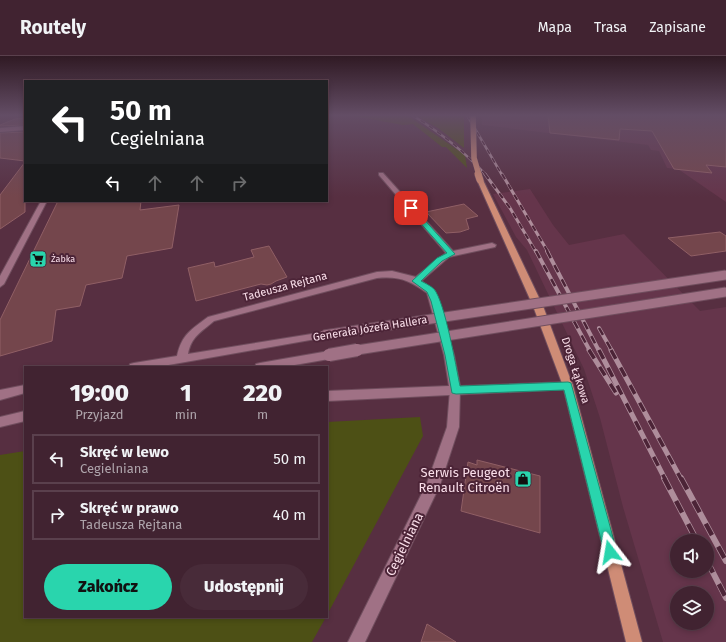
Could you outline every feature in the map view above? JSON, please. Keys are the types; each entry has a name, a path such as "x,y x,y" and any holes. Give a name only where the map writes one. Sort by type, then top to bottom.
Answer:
{"main road":[{"name":"Droga Łąkowa","path":"474,142 474,158 480,180 538,306 568,386 634,642"},
{"path":"381,174 451,254"},
{"path":"1,281 43,202"},
{"path":"416,281 439,259 451,254 492,245"},
{"name":"Tadeusza Rejtana","path":"182,358 185,343 193,333 212,319 377,275 392,274 416,281 431,291 450,355 456,390"},
{"name":"Generała Józefa Hallera","path":"139,366 324,335 726,275"},
{"name":"Generała Józefa Hallera","path":"266,366 726,292"},
{"path":"328,396 568,386"},
{"path":"0,395 24,389"},
{"name":"Cegielniana","path":"356,642 433,485 453,427 456,390"},
{"path":"0,422 24,416"}],"shaded area":[{"path":"436,142 447,142 465,155 467,168 446,147 442,147"},
{"path":"457,142 464,142 464,148"},
{"path":"626,142 726,142 726,157 662,151 726,159 726,202 678,169 667,168 659,151 651,150 648,145"},
{"path":"530,189 553,225 569,245 624,234 700,311 726,307 726,642 663,642 623,507 600,418 584,369 527,250 516,237 493,194"},
{"path":"420,417 423,436 328,613 328,422"},
{"path":"24,451 24,618 325,618 312,642 0,642 0,455"}],"building":[{"path":"0,142 24,142 24,161 0,158"},
{"path":"659,142 726,142 726,167 706,165 712,173 674,169"},
{"path":"24,163 25,212 0,229 0,195"},
{"path":"58,202 141,202 140,210 179,205 172,248 127,256 122,278 86,285 80,306 56,310 52,341 0,356 0,320"},
{"path":"464,204 478,216 466,219 469,229 460,232 446,233 426,212"},
{"path":"720,232 726,236 726,251 691,256 668,238"},
{"path":"269,246 287,277 271,284 261,284 196,301 188,268 214,262 215,267 254,257 251,250"},
{"path":"477,460 540,476 540,533 461,511 468,462 477,465"},
{"path":"427,624 456,642 421,642"}],"railway":[{"path":"451,142 485,174"},
{"path":"483,142 502,175"},
{"path":"485,174 510,208 536,252"},
{"path":"502,174 548,252"},
{"path":"536,251 590,351"},
{"path":"547,251 599,351"},
{"path":"599,328 612,351"},
{"path":"589,350 616,393"},
{"path":"599,350 665,479"},
{"path":"611,350 681,479"},
{"path":"664,478 693,534"},
{"path":"681,478 726,561"},
{"path":"714,575 726,598"}],"place":[{"name":"Żabka","path":"38,259"},
{"name":"Serwis Peugeot Renault Citroën","path":"523,479"}],"route":[{"path":"411,208 451,254 439,259 416,281 423,284 431,291 435,301 450,355 456,390 568,386 610,552"}]}
